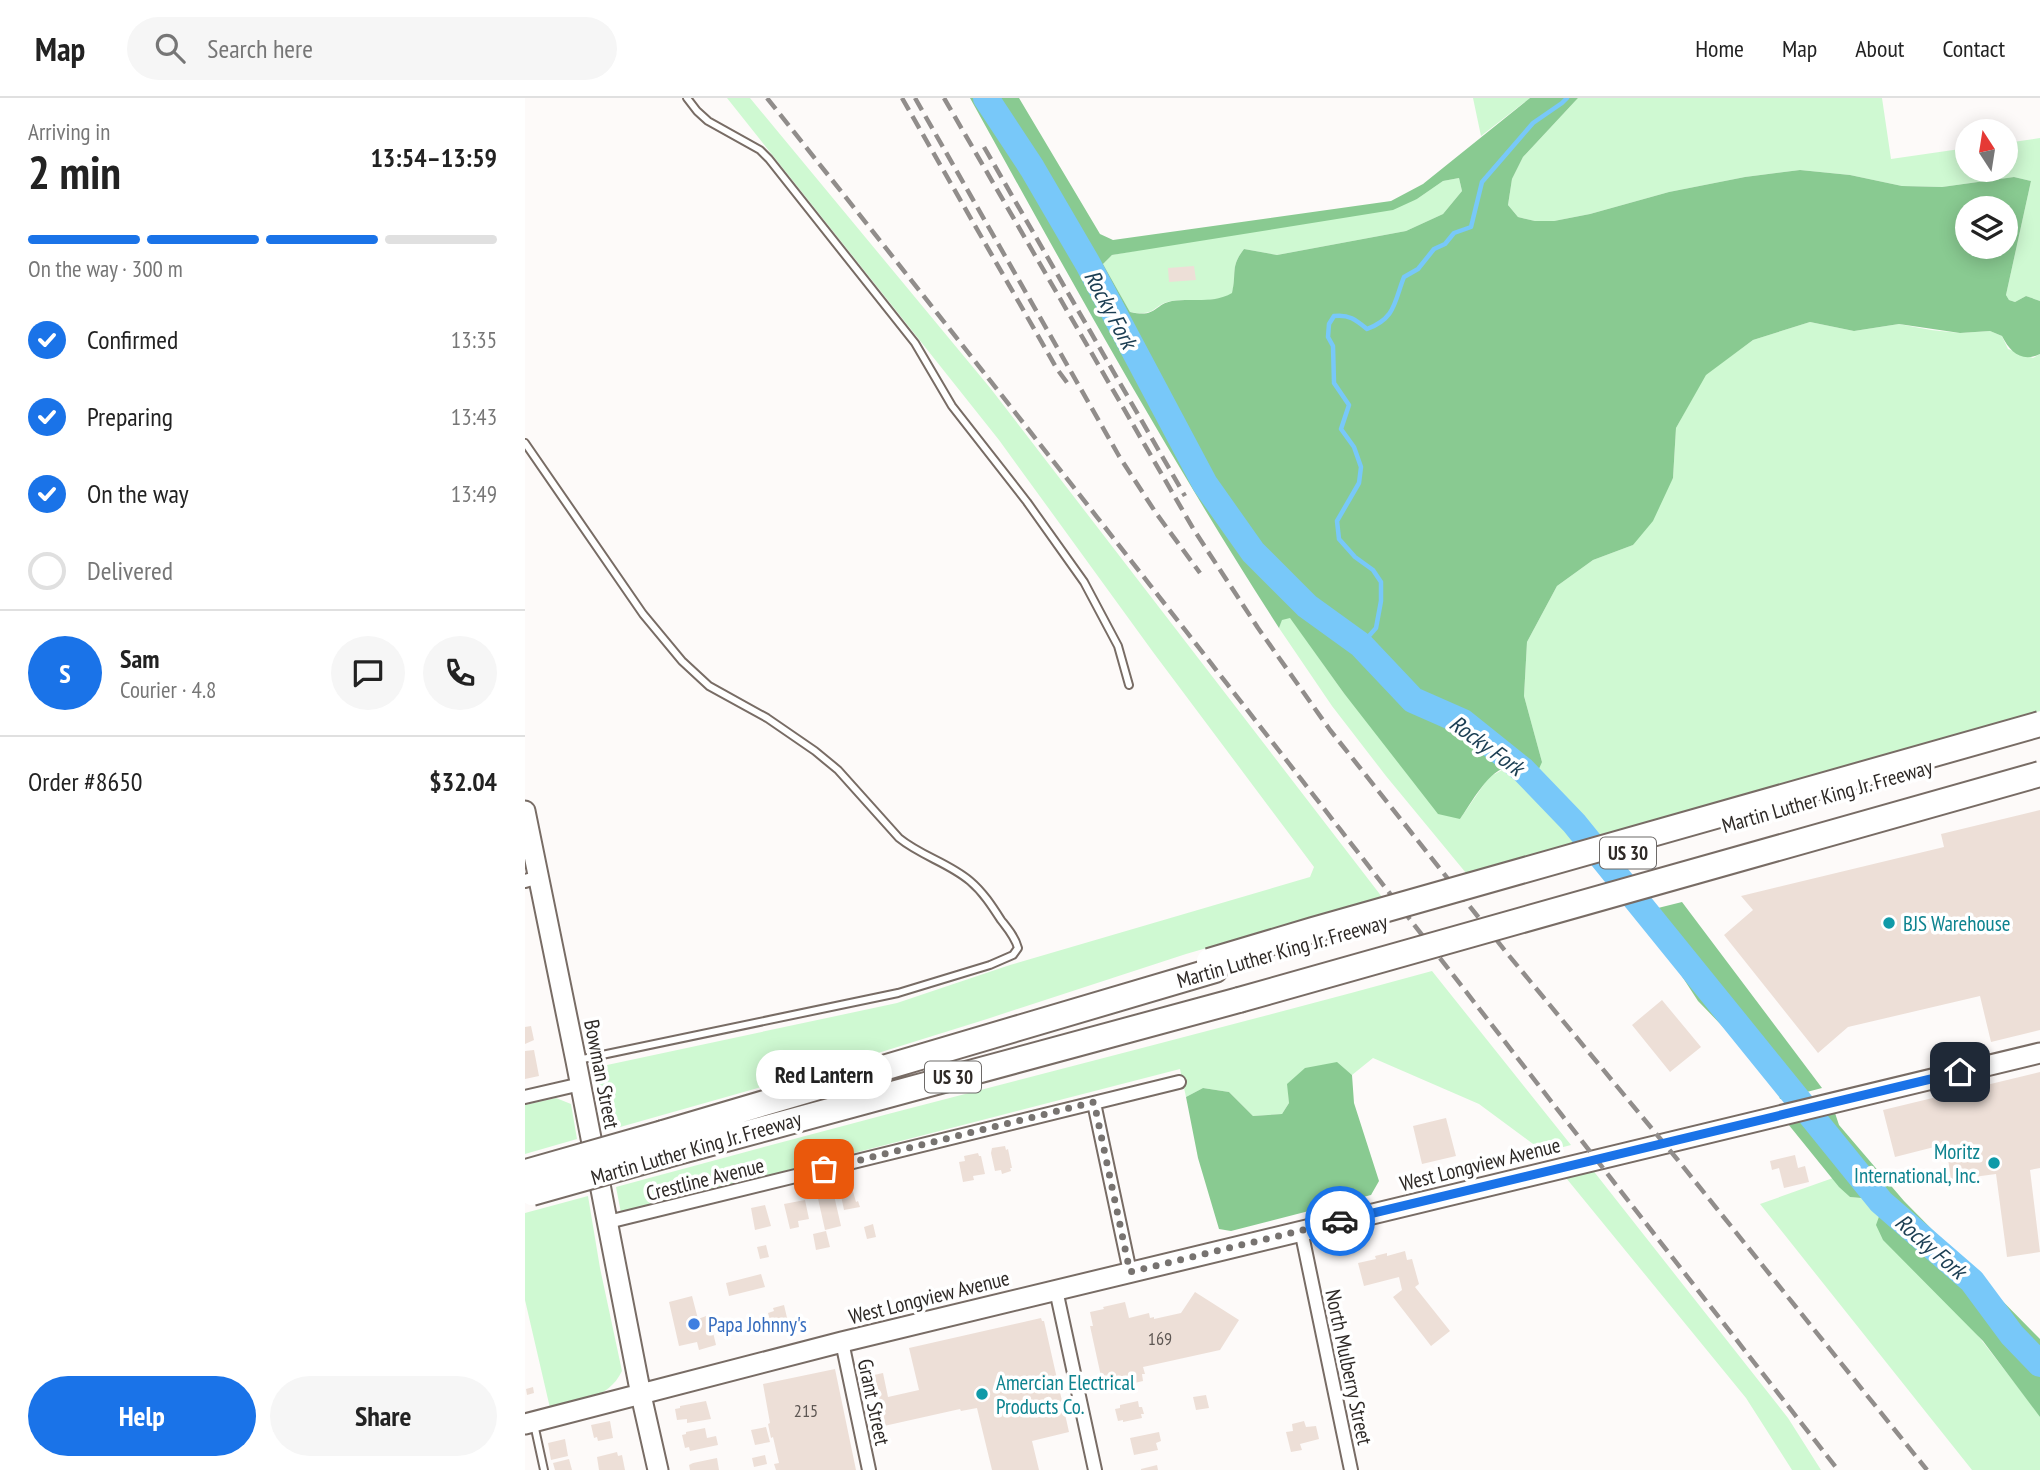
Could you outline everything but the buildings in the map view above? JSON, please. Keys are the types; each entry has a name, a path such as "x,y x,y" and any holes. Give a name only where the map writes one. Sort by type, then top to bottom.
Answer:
{"highway":[{"path":"1212,965 1367,915 2040,724"},
{"name":"Martin Luther King Jr. Freeway","path":"665,1144 1212,965 2040,736"},
{"name":"Martin Luther King Jr. Freeway","path":"527,1183 665,1144 1166,1021 1243,1005 2040,774"},
{"path":"1243,1005 2040,786"}],"street":[{"name":"Bowman Street","path":"525,811 532,879 581,1084 658,1470"},
{"name":"West Longview Avenue","path":"529,1423 842,1342 2040,1053"},
{"name":"Crestline Avenue","path":"608,1222 1179,1082"},
{"path":"525,1097 581,1084"},
{"path":"1094,1102 1130,1272"},
{"name":"North Mulberry Street","path":"1301,1230 1351,1470"},
{"path":"1056,1290 1095,1470"},
{"name":"Grant Street","path":"842,1342 870,1470"}],"lane":[{"path":"687,98 708,121 760,150 769,159 915,343 952,406 1084,582 1118,646 1129,685"},
{"path":"525,443 643,614 683,662 709,686 767,718 815,751 838,770 911,848 970,881 989,901 1018,948 1013,954 990,965 898,993 576,1061"},
{"path":"529,1423 544,1470"}],"green space":[{"path":"727,98 750,98 991,389 1382,897 1186,954 846,1063 606,1131 593,1068 897,1003 1010,965 1310,877 1314,867 999,440"},
{"path":"970,98 1019,98 1100,234 1113,240 1391,201 1423,184 1530,98 1578,98 1523,157 1512,179 1508,205 1518,217 1535,221 1554,221 1669,192 1745,177 1800,170 1850,175 1902,186 1942,187 1978,182 2018,182 2018,178 2031,181 2018,240 2018,196 1955,196 1955,259 2014,259 2006,295 2009,300 2015,302 2026,296 2040,301 2040,354 2028,357 2017,354 2002,336 1990,331 1960,333 1899,324 1854,331 1810,322 1753,340 1706,375 1676,428 1673,478 1653,521 1633,545 1593,560 1557,586 1527,642 1524,696 1542,762 1538,771 1529,780 1511,767 1496,772 1460,819 1438,814 1343,692 1290,618 1282,620 1279,628 1159,432","holes":["1459,178 1462,191 1443,214 1406,231 1277,255 1244,249 1235,265 1232,293 1218,298 1172,301 1150,312 1130,312 1103,264 1112,255 1393,210 1417,199 1443,181"]},
{"path":"1473,98 1530,98 1481,136"},
{"path":"1578,98 1882,98 1891,159 1955,150 1955,182 1978,182 1942,187 1902,186 1850,175 1800,170 1745,177 1669,192 1554,221 1535,221 1518,217 1508,205 1512,179 1523,157"},
{"path":"2040,138 2040,301 2026,296 2015,302 2009,300 2006,295 2014,259 2018,259 2018,240 2031,181 2018,178 2018,141"},
{"path":"1459,178 1462,191 1443,214 1406,231 1277,255 1244,249 1235,265 1232,294 1218,299 1171,301 1150,312 1130,312 1103,264 1112,255 1417,199 1443,181"},
{"path":"1810,322 1854,331 1899,324 1960,333 1990,331 2002,336 2008,349 2033,358 2040,354 2040,711 1466,873 1332,706 1279,628 1282,619 1290,617 1343,692 1460,819 1489,777 1506,768 1542,762 1524,696 1527,642 1557,586 1593,560 1633,545 1673,478 1676,428 1705,375 1753,340"},
{"path":"1682,902 1822,1088 1780,1099 1776,1085 1762,1067 1698,1001 1661,944 1653,926 1654,909"},
{"path":"1432,971 1571,1145 1544,1152 1479,1104 1373,1058 1352,1075 1337,1063 1288,1084 1289,1103 1282,1114 1253,1116 1229,1092 1203,1088 1186,1097 1180,1069 621,1213 616,1187"},
{"path":"1337,1062 1352,1075 1354,1103 1379,1181 1371,1195 1231,1231 1219,1229 1198,1158 1186,1097 1203,1088 1229,1092 1253,1116 1282,1114 1289,1103 1287,1084 1305,1068"},
{"path":"556,1098 571,1104 577,1139 525,1154 525,1105"},
{"path":"1833,1107 1839,1125 1904,1201 2040,1339 2040,1417 1983,1341 1883,1240 1876,1225 1881,1211 1872,1199 1850,1197 1839,1187 1784,1119"},
{"path":"1588,1164 1788,1418 1821,1470 1792,1470 1746,1398 1562,1173"},
{"path":"1833,1178 1850,1197 1872,1199 2038,1413 2040,1470 1972,1470 1760,1204"},
{"path":"588,1196 622,1371 616,1381 600,1394 550,1408 525,1300 525,1213"}],"waterway":[{"name":"Rocky Fork","path":"986,98 1032,168 1088,264 1205,484 1253,552 1307,606 1361,645 1413,700 1463,722 1523,770 1574,823 1881,1202 1972,1281 2012,1335 2040,1364"},
{"path":"1361,645 1376,628 1381,582 1373,570 1355,557 1339,539 1337,521 1359,483 1361,467 1354,447 1341,429 1349,405 1334,383 1333,346 1328,337 1329,324 1334,316 1344,316 1356,320 1367,329 1384,320 1393,308 1404,277 1418,269 1434,249 1445,244 1454,233 1471,227 1482,182 1533,123 1567,98"}],"railway":[{"path":"767,98 1838,1470"},
{"path":"902,98 1057,369 1071,388"},
{"path":"915,98 1119,456 1200,573"},
{"path":"944,98 1194,530 1258,628 1330,730 1506,952 1677,1159 1927,1470"},
{"path":"984,147 1185,496"}],"way so far":[{"path":"824,1169 1094,1102 1130,1272 1340,1221"}],"place":[{"name":"BJS Warehouse","path":"1889,923"},
{"name":"Moritz International, Inc.","path":"1994,1163"},
{"name":"Red Lantern","path":"824,1169"},
{"name":"Papa Johnny's","path":"694,1324"},
{"name":"Amercian Electrical Products Co.","path":"982,1394"}],"route":[{"path":"1340,1221 1960,1072"}]}
